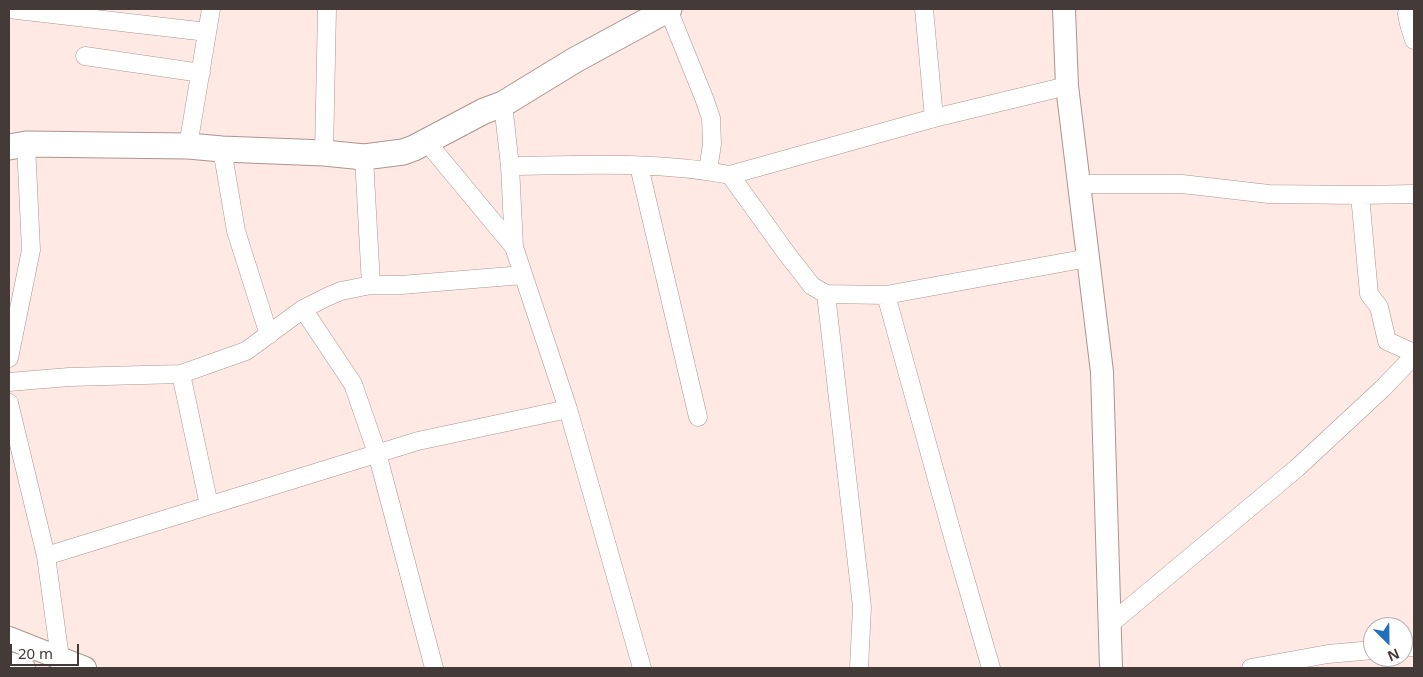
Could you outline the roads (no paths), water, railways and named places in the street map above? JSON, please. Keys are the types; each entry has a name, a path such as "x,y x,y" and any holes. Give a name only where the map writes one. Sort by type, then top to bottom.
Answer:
{"main road":[{"path":"18,146 188,146 364,157 403,152 484,111 503,104 575,60 668,9"}],"street":[{"path":"9,9 207,32"},
{"path":"188,146 211,9"},
{"path":"324,153 327,9"},
{"path":"668,9 711,118 712,144 708,170"},
{"path":"924,9 934,118"},
{"path":"1064,9 1067,86 1102,372 1111,668"},
{"path":"1412,9 1407,14 1408,24 1414,40"},
{"path":"85,56 200,73"},
{"path":"510,166 639,166 708,170 730,175 934,118 1067,86"},
{"path":"503,104 510,166 514,247 568,409 642,668"},
{"path":"426,141 514,247"},
{"path":"9,358 31,250 18,146"},
{"path":"222,149 236,231 269,335"},
{"path":"364,157 371,285"},
{"path":"639,166 698,417"},
{"path":"730,175 812,286 826,294 886,295 1088,258"},
{"path":"1079,184 1182,184 1269,194 1414,194"},
{"path":"1109,625 1297,468 1382,388 1414,354 1386,341 1379,307 1369,294 1360,195"},
{"path":"9,382 69,377 181,374 246,351 303,309 341,291 371,285 401,285 523,275"},
{"path":"826,294 862,607 859,668"},
{"path":"886,295 953,538 992,668"},
{"path":"303,309 353,384 377,453 434,668"},
{"path":"181,374 208,505"},
{"path":"9,403 46,556 60,658"},
{"path":"46,556 418,441 568,409"},
{"path":"9,638 85,668"},
{"path":"1251,668 1328,654 1363,651"},
{"path":"9,663 24,668"}]}
